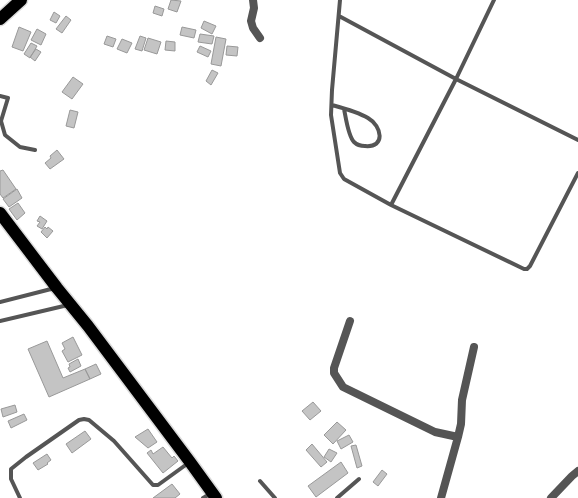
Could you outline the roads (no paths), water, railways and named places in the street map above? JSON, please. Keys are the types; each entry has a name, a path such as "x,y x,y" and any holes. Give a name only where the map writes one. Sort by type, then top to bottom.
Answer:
{"main road":[{"path":"0,19 21,0"},
{"path":"0,213 190,462 210,496"}],"street":[{"path":"253,0 254,8 251,21 253,28 260,38"},
{"path":"350,321 334,368 334,373 343,387 435,432 458,437"},
{"path":"442,498 461,424 462,400 474,347"},
{"path":"551,498 578,471"}],"lane":[{"path":"340,0 332,116 340,173 344,179 391,205 527,269 578,173"},
{"path":"391,205 456,79 494,0"},
{"path":"339,16 456,79 578,140"},
{"path":"0,96 8,98 1,121 5,134 20,147 35,150"},
{"path":"332,104 368,118 376,124 379,130 378,143 374,146 367,146 354,142 344,109"},
{"path":"0,302 57,288"},
{"path":"0,321 71,304"},
{"path":"20,498 11,478 11,469 84,418 114,441 153,485 158,485 190,462"},
{"path":"337,498 359,479"},
{"path":"260,480 276,498"}]}
